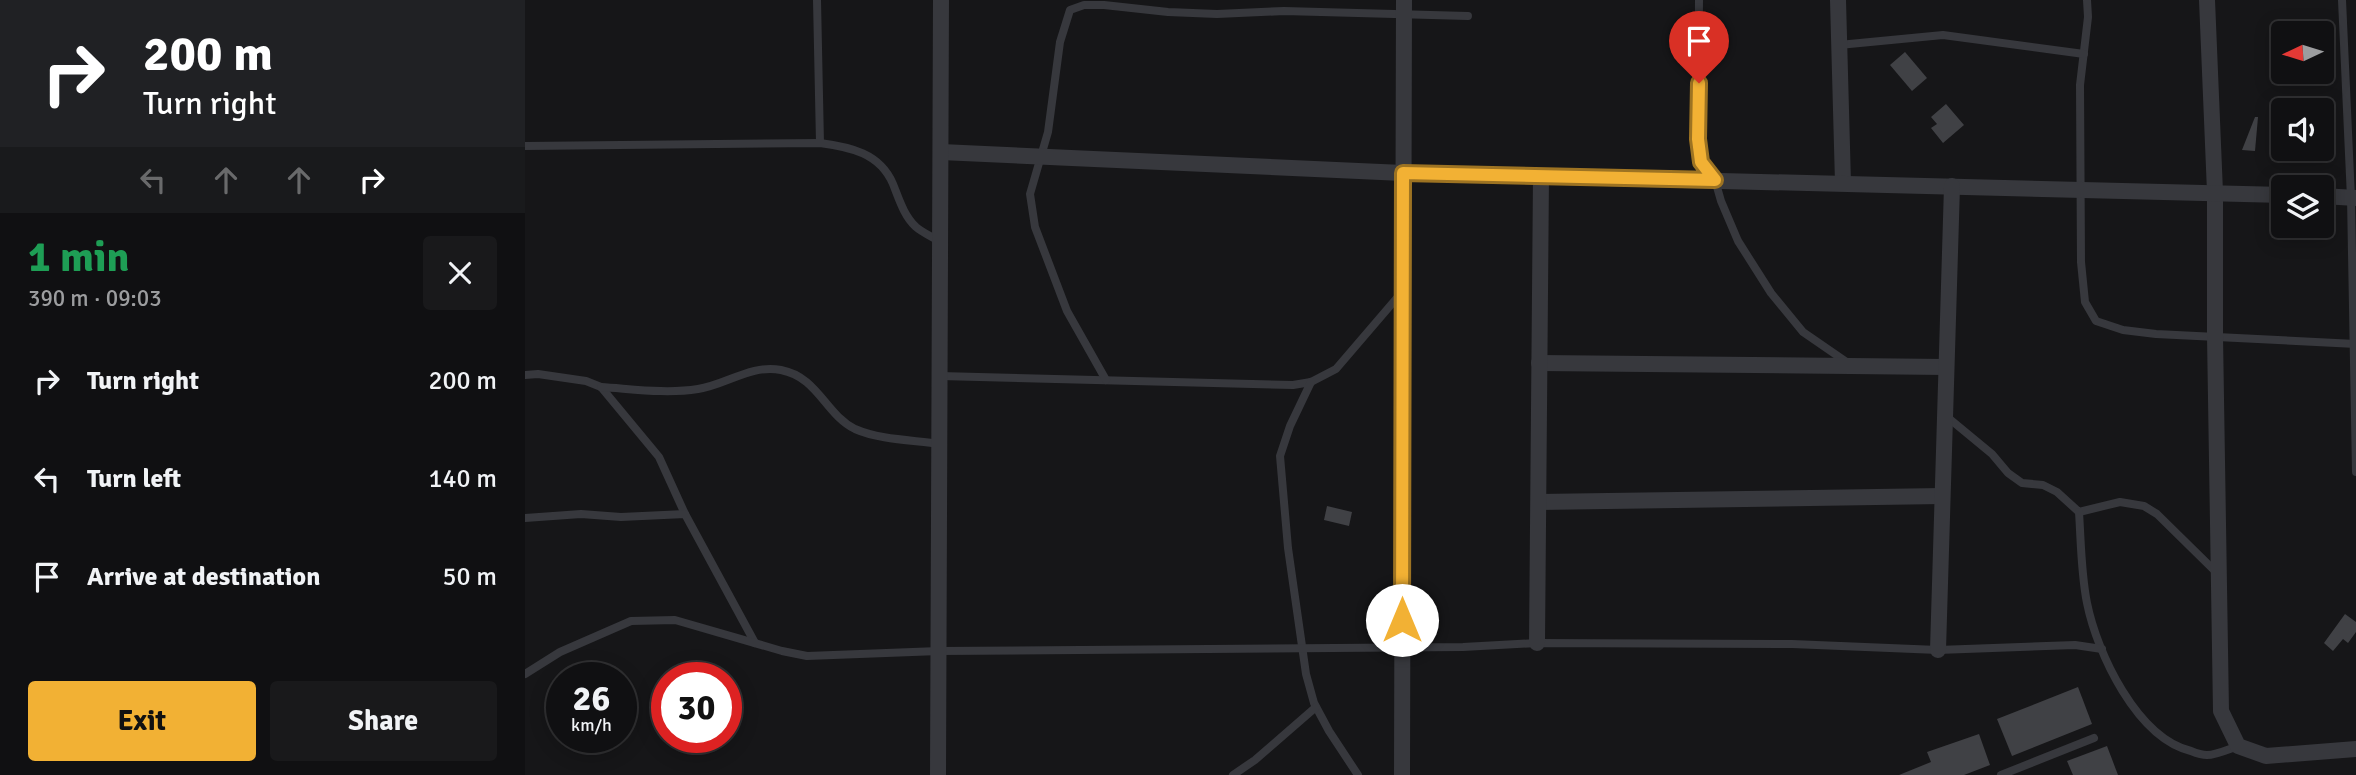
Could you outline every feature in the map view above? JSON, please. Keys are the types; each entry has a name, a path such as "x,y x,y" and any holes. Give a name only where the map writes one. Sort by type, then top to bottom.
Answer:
{"street":[{"path":"938,775 941,0"},
{"path":"1838,0 1843,183"},
{"path":"2207,0 2215,192 2221,711 2238,746 2266,756 2356,749"},
{"path":"1402,775 1404,7"},
{"path":"941,152 1403,173 2271,194"},
{"path":"1537,643 1541,176"},
{"path":"1938,650 1952,186"},
{"path":"2334,197 2353,198"},
{"path":"1539,363 1946,367"},
{"path":"1539,502 1942,496"}],"lane":[{"path":"817,0 820,143"},
{"path":"1699,0 1698,139 1701,162 1715,180 1738,242 1771,293 1803,332 1853,366"},
{"path":"2087,0 2088,17 2080,85 2081,262 2085,302 2096,321 2123,330 2155,334 2354,344"},
{"path":"2342,0 2353,198 2356,472"},
{"path":"1107,380 1067,311 1035,227 1030,194 1048,132 1060,42 1070,10 1084,5 1104,5 1217,14 1404,7 1468,16"},
{"path":"1839,45 1943,35 2084,54"},
{"path":"525,146 820,143 846,146 865,153 880,164 916,227 940,242"},
{"path":"940,376 1293,385 1311,382 1336,369 1403,291"},
{"path":"525,375 538,374 586,381 601,387 674,392 702,389 758,369 782,370 809,382 837,415 854,428 874,434 940,444"},
{"path":"1311,382 1290,426 1280,456 1288,548 1306,674 1316,707 1358,775"},
{"path":"601,387 659,457 685,514 755,643"},
{"path":"1945,415 1992,454 2008,473 2022,483 2043,485 2057,492 2079,512 2084,586 2092,624 2115,677 2150,726 2184,750 2206,755 2238,746"},
{"path":"2079,512 2120,502 2144,506 2157,514 2219,575"},
{"path":"525,518 581,514 621,517 685,514"},
{"path":"525,674 570,647 631,621 675,620 807,656 939,651 1463,647 1537,643 1792,644 1938,650 2075,645 2102,649"},
{"path":"1233,775 1255,760 1316,707"},
{"path":"2001,775 2094,738"}],"building":[{"path":"1905,52 1927,78 1912,91 1890,65"},
{"path":"1946,104 1964,125 1943,143 1931,128 1937,124 1931,117"},
{"path":"2255,117 2258,117 2255,151 2242,150"},
{"path":"1327,506 1352,512 1349,526 1324,520"},
{"path":"2345,614 2356,622 2356,632 2348,643 2343,639 2333,651 2324,643"},
{"path":"2078,687 2092,724 2012,756 1997,719"},
{"path":"1979,734 1990,765 1964,775 1899,775 1931,762 1927,752"},
{"path":"2107,746 2118,775 2073,775 2067,761"}],"route":[{"path":"1402,620 1403,173 1715,180 1701,162 1698,139 1699,83"}]}
